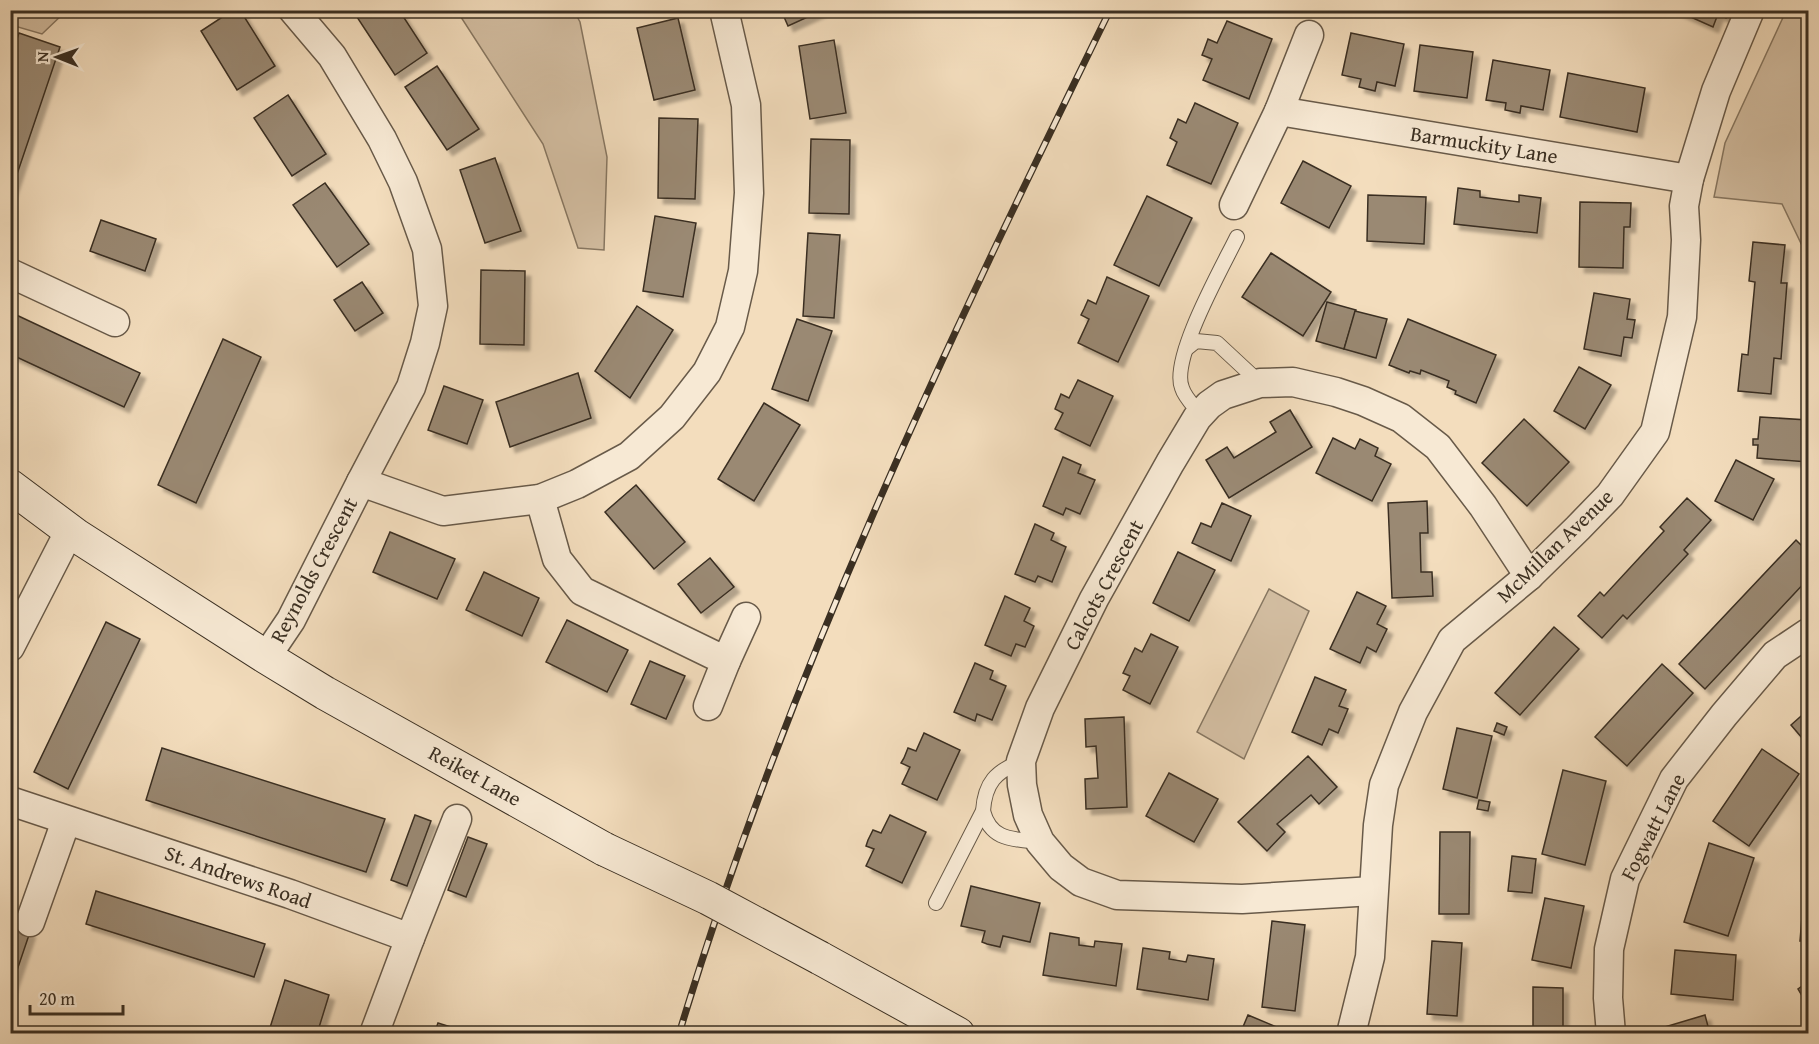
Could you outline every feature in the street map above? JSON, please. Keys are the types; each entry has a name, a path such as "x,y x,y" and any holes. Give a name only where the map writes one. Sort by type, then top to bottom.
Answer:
{"street":[{"name":"Reynolds Crescent","path":"266,657 291,620 411,387 425,343 433,306 427,249 402,182 382,139 332,56 293,10"},
{"name":"Reynolds Crescent","path":"361,482 443,510 540,499 577,484 629,456 672,417 707,372 730,327 743,272 749,193 746,105 724,10"},
{"name":"McMillan Avenue","path":"1351,1034 1370,957 1378,825 1384,785 1413,712 1452,640 1529,576 1610,495 1655,432 1682,317 1686,240 1684,206 1689,179 1716,91 1750,10"},
{"path":"1234,205 1278,111 1309,35"},
{"name":"Barmuckity Lane","path":"1278,111 1689,179"},
{"path":"10,273 115,322"},
{"name":"Calcots Crescent","path":"1373,891 1242,899 1117,895 1081,882 1061,867 1040,842 1028,815 1021,761 1040,708 1094,599 1170,463 1201,415 1209,405 1223,395 1260,383 1293,382 1336,392 1401,418 1438,447 1483,506 1529,576"},
{"name":"Reiket Lane","path":"10,486 70,530 325,693 604,849 708,898 958,1034"},
{"path":"540,499 557,559 582,591 726,661"},
{"path":"10,647 70,530"},
{"path":"708,706 746,617"},
{"name":"Fogwatt Lane","path":"1611,1034 1608,998 1609,949 1625,879 1674,778 1775,655 1809,633"},
{"name":"St. Andrews Road","path":"10,801 290,894 410,938"},
{"path":"374,1034 457,819"},
{"path":"30,922 66,821"}],"lane":[{"path":"1201,415 1181,388 1180,376 1195,321 1237,237"},
{"path":"1186,349 1196,341 1217,344 1260,383"},
{"path":"1021,761 1006,768 993,778 984,799 983,811 986,823 1003,837 1040,842"},
{"path":"936,903 983,811"}],"shaded area":[{"path":"63,10 65,12 42,34 11,25 11,11"},
{"path":"457,11 574,11 580,22 607,157 604,250 578,248 543,144"},
{"path":"1786,11 1808,11 1808,258 1782,204 1714,197 1725,143"},
{"path":"1269,589 1309,611 1244,759 1197,732"}],"building":[{"path":"233,10 240,10 275,66 237,90 201,31"},
{"path":"361,10 399,10 427,53 395,75 355,14"},
{"path":"781,10 823,10 788,26"},
{"path":"1675,10 1729,10 1726,18 1718,14 1713,27"},
{"path":"678,18 695,90 654,100 637,28"},
{"path":"1227,21 1272,39 1249,99 1203,80 1212,59 1202,55 1208,39 1217,43"},
{"path":"19,33 60,47 10,195 10,59"},
{"path":"1351,33 1404,44 1395,86 1377,82 1375,91 1359,87 1361,79 1342,75"},
{"path":"834,40 846,113 810,119 799,46"},
{"path":"1420,45 1473,52 1467,98 1414,91"},
{"path":"1493,60 1550,70 1543,110 1521,106 1520,113 1505,110 1506,103 1486,100"},
{"path":"437,66 479,129 447,150 405,87"},
{"path":"1568,73 1645,88 1637,132 1560,117"},
{"path":"288,95 326,154 292,176 254,118"},
{"path":"1195,103 1238,123 1211,184 1167,165 1177,142 1170,138 1178,119 1186,123"},
{"path":"659,118 698,119 695,199 658,198"},
{"path":"811,139 850,140 849,214 809,213"},
{"path":"495,158 521,231 485,243 460,170"},
{"path":"1303,161 1351,186 1329,228 1281,203"},
{"path":"325,183 369,244 337,267 293,205"},
{"path":"1458,188 1480,191 1480,197 1519,202 1519,195 1541,198 1537,233 1454,224"},
{"path":"1368,195 1426,197 1424,244 1367,241"},
{"path":"1147,196 1192,218 1159,286 1114,265"},
{"path":"1580,202 1631,203 1630,227 1624,227 1623,268 1579,267"},
{"path":"655,216 696,223 683,297 643,291"},
{"path":"101,220 156,239 145,271 90,251"},
{"path":"808,233 840,235 834,318 803,316"},
{"path":"1753,242 1785,245 1781,283 1787,283 1781,359 1774,358 1771,394 1738,391 1742,354 1748,355 1755,282 1749,281"},
{"path":"1271,253 1331,292 1303,336 1242,297"},
{"path":"481,270 525,271 524,345 480,344"},
{"path":"1107,277 1149,296 1118,362 1078,343 1089,319 1081,315 1088,300 1096,304"},
{"path":"362,282 383,313 355,331 334,300"},
{"path":"1594,293 1630,299 1627,319 1635,320 1632,338 1624,337 1621,356 1584,349"},
{"path":"1327,302 1356,310 1344,349 1316,341"},
{"path":"637,306 673,330 630,398 595,371"},
{"path":"1355,311 1387,319 1376,358 1344,349"},
{"path":"10,312 140,373 124,407 10,354"},
{"path":"797,319 832,331 808,401 772,389"},
{"path":"1408,319 1496,355 1476,403 1455,394 1456,391 1447,387 1449,381 1421,370 1420,374 1410,371 1409,373 1389,365"},
{"path":"223,339 261,357 196,503 158,485"},
{"path":"1579,367 1611,385 1585,429 1554,411"},
{"path":"578,373 591,418 510,447 496,402"},
{"path":"1078,380 1113,396 1090,446 1055,429 1063,413 1055,409 1061,394 1069,398"},
{"path":"444,386 483,400 467,444 428,430"},
{"path":"764,403 800,425 754,501 718,479"},
{"path":"1290,410 1312,447 1229,498 1206,460 1227,447 1234,458 1276,432 1270,422"},
{"path":"1760,417 1808,420 1808,462 1757,458 1758,445 1753,445 1753,439 1758,439"},
{"path":"1524,419 1569,462 1527,506 1482,463"},
{"path":"1333,438 1355,449 1360,439 1378,448 1375,456 1391,464 1372,501 1316,473"},
{"path":"1063,457 1081,465 1078,473 1095,480 1080,514 1066,508 1063,515 1043,506"},
{"path":"1736,460 1774,479 1753,520 1715,501"},
{"path":"636,485 685,542 654,569 605,512"},
{"path":"1687,498 1711,520 1684,550 1688,554 1627,619 1623,615 1602,638 1578,616 1600,592 1604,596 1664,531 1660,527"},
{"path":"1427,501 1428,533 1420,533 1421,572 1432,572 1433,596 1392,598 1388,503"},
{"path":"1222,503 1251,516 1231,561 1192,543 1201,523 1211,527"},
{"path":"1035,524 1054,533 1051,540 1066,547 1052,582 1038,576 1035,582 1015,574"},
{"path":"390,532 455,559 437,599 373,572"},
{"path":"1796,540 1808,552 1808,579 1705,689 1679,664"},
{"path":"1178,552 1215,570 1189,621 1153,603"},
{"path":"710,558 734,587 701,613 678,584"},
{"path":"484,572 539,598 522,636 466,610"},
{"path":"1357,592 1386,606 1377,624 1387,629 1376,652 1367,647 1360,663 1330,649"},
{"path":"1005,596 1030,608 1024,621 1034,626 1025,647 1016,644 1011,656 985,645"},
{"path":"567,620 628,650 607,692 546,662"},
{"path":"106,622 140,639 68,789 34,772"},
{"path":"1554,627 1579,649 1520,715 1495,693"},
{"path":"1151,634 1178,647 1150,704 1123,690 1130,676 1123,673 1135,648 1142,652"},
{"path":"650,661 685,676 666,719 631,704"},
{"path":"975,663 993,671 990,679 1006,686 992,720 977,714 975,721 954,712"},
{"path":"1662,664 1693,693 1627,766 1595,737"},
{"path":"1315,677 1346,690 1339,706 1348,709 1338,733 1329,729 1322,745 1292,732"},
{"path":"1808,710 1808,745 1791,725"},
{"path":"1124,717 1127,807 1086,809 1085,779 1098,778 1096,746 1086,747 1085,719"},
{"path":"1497,723 1507,727 1504,735 1494,731"},
{"path":"1457,728 1492,736 1477,798 1443,789"},
{"path":"924,733 960,750 937,800 902,784 910,767 901,763 908,748 916,751"},
{"path":"162,748 385,819 366,872 146,800"},
{"path":"1762,749 1799,774 1749,846 1713,821"},
{"path":"1308,756 1337,787 1319,804 1311,795 1277,824 1285,832 1267,851 1238,822"},
{"path":"1563,770 1606,781 1585,865 1542,854"},
{"path":"1169,773 1218,799 1194,842 1146,816"},
{"path":"1479,800 1490,802 1488,811 1477,809"},
{"path":"415,815 431,821 407,886 391,880"},
{"path":"890,815 926,832 902,883 866,866 874,849 866,846 868,840 873,830 881,833"},
{"path":"1440,832 1470,832 1469,914 1439,914"},
{"path":"468,837 487,844 466,897 448,890"},
{"path":"1709,843 1754,858 1728,936 1684,922"},
{"path":"1512,856 1536,859 1532,893 1508,891"},
{"path":"971,886 1040,903 1030,942 1003,936 1000,947 987,944 982,942 985,931 961,926"},
{"path":"96,891 265,944 254,977 86,924"},
{"path":"1545,898 1584,906 1571,968 1532,960"},
{"path":"1803,905 1808,906 1808,941 1800,941"},
{"path":"1272,921 1305,925 1295,1011 1262,1007"},
{"path":"10,926 30,932 10,991"},
{"path":"1050,933 1079,938 1079,945 1094,947 1095,941 1122,944 1116,986 1043,975"},
{"path":"1432,941 1462,943 1457,1016 1427,1014"},
{"path":"1143,948 1170,952 1169,959 1186,962 1188,955 1214,959 1208,1000 1137,989"},
{"path":"1675,950 1736,955 1733,1000 1671,994"},
{"path":"285,980 329,995 317,1034 268,1034"},
{"path":"1808,982 1808,1006 1798,989"},
{"path":"1533,987 1563,988 1563,1034 1533,1034"},
{"path":"1248,1015 1286,1031 1285,1034 1240,1034"},
{"path":"1705,1015 1710,1034 1659,1034 1658,1029"},
{"path":"438,1023 473,1034 434,1034"}],"railway":[{"path":"679,1034 722,901 819,641 930,386 1110,10"}]}
